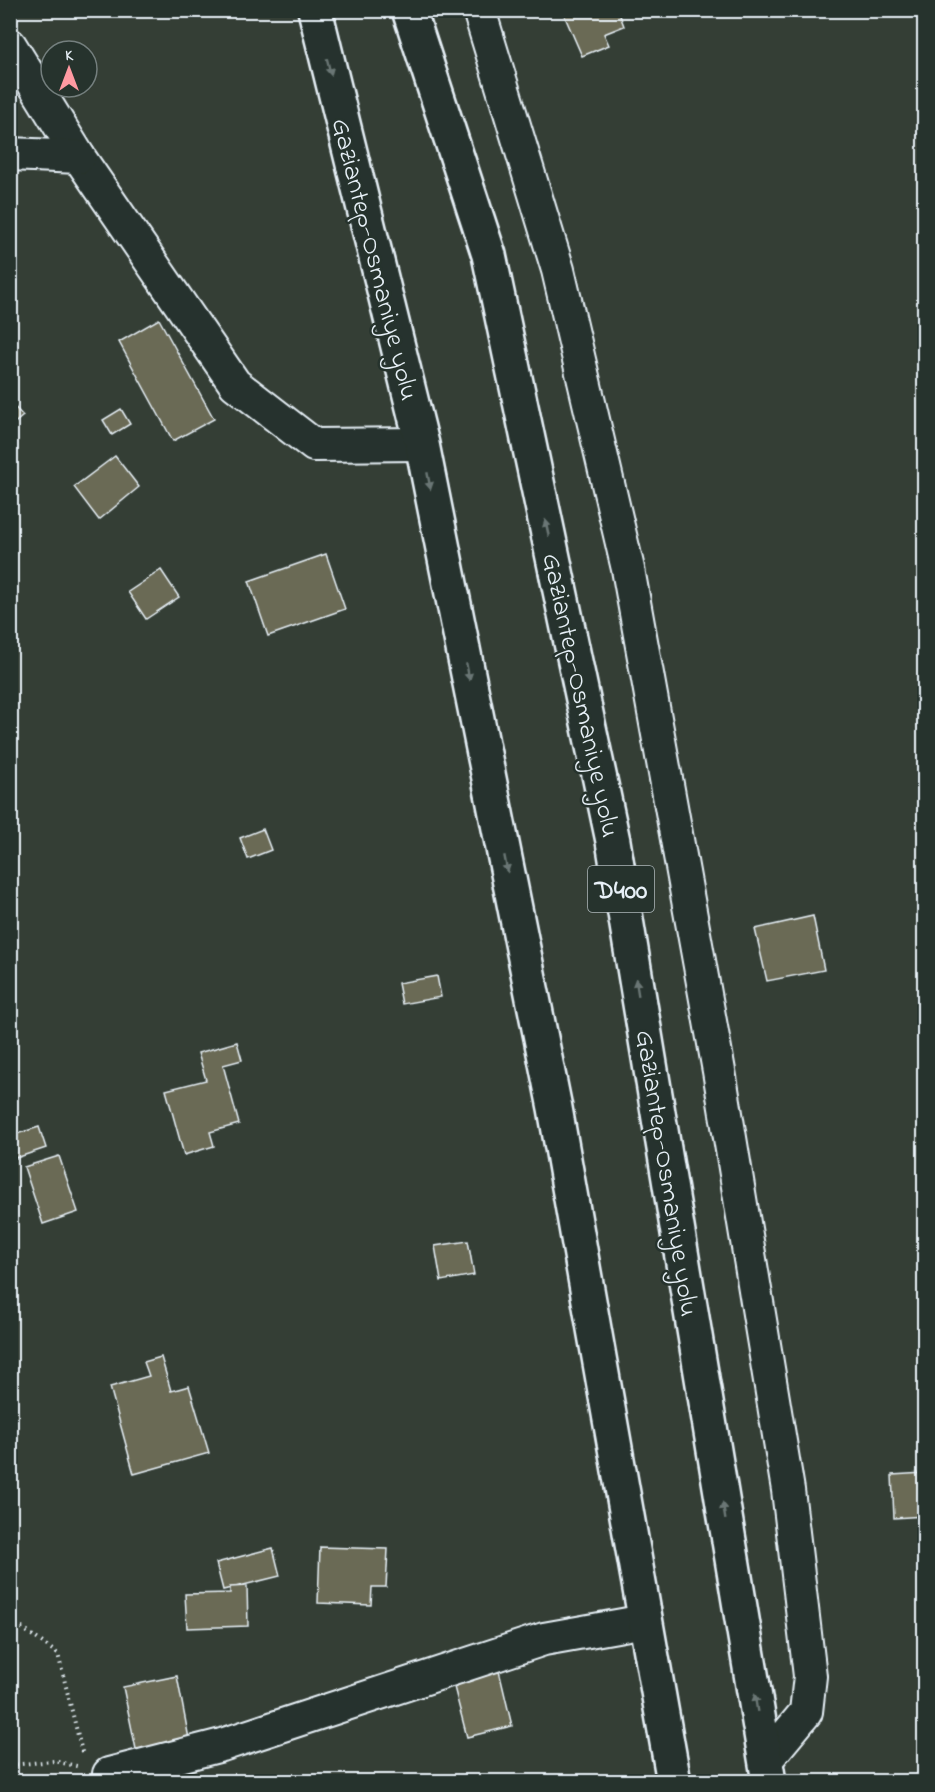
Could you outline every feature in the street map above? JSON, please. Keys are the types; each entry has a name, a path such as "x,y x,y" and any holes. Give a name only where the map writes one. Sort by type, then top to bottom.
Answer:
{"highway":[{"name":"Gaziantep-Osmaniye yolu","path":"315,10 422,444 555,1108 674,1782"},
{"name":"Gaziantep-Osmaniye yolu","path":"409,10 489,255 613,841 768,1771"}],"street":[{"path":"479,10 558,270 628,568 719,1071 788,1490 810,1676 806,1712 768,1771"},
{"path":"10,45 80,157 235,384 314,445 422,444"},
{"path":"10,154 80,157"},
{"path":"109,1774 222,1745 544,1639 645,1621"}],"path":[{"path":"10,1626 22,1628 57,1654 87,1768 54,1761 10,1765"}],"building":[{"path":"562,10 618,10 624,26 604,34 609,45 582,56"},
{"path":"159,319 214,419 173,441 119,342"},
{"path":"10,402 23,416 10,427"},
{"path":"121,409 130,424 112,435 103,420"},
{"path":"115,456 139,487 99,520 74,487"},
{"path":"326,554 345,609 268,636 249,581"},
{"path":"161,570 179,597 146,619 128,592"},
{"path":"263,829 271,850 248,859 240,838"},
{"path":"813,916 824,970 767,981 755,929"},
{"path":"437,976 441,997 402,1004 398,983"},
{"path":"237,1042 242,1060 223,1065 239,1124 210,1132 214,1146 184,1155 166,1090 206,1080 198,1053"},
{"path":"39,1127 46,1148 16,1158 10,1136"},
{"path":"59,1156 78,1212 43,1224 24,1167"},
{"path":"468,1241 474,1275 441,1281 435,1246"},
{"path":"161,1357 171,1391 189,1386 209,1453 134,1474 110,1387 149,1376 144,1362"},
{"path":"924,1473 924,1516 894,1518 892,1475"},
{"path":"320,1547 388,1549 386,1587 372,1587 371,1605 318,1603"},
{"path":"273,1548 280,1576 223,1590 216,1563"},
{"path":"247,1586 248,1626 187,1628 185,1594 230,1593 230,1587"},
{"path":"499,1671 512,1726 467,1737 453,1683"},
{"path":"177,1676 190,1744 137,1754 123,1687"}]}
